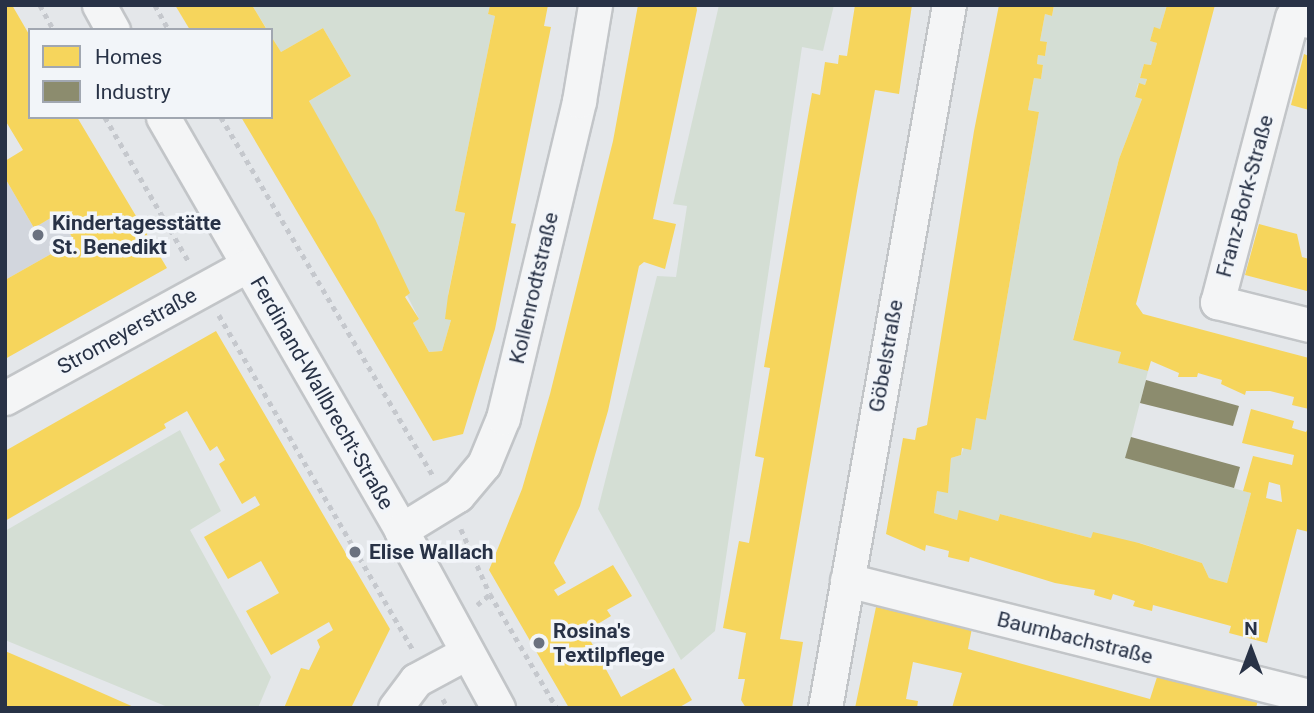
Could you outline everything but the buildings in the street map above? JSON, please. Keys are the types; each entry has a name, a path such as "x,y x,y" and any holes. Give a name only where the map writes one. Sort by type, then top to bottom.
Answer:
{"street":[{"path":"99,5 112,28"},
{"name":"Kollenrodtstraße","path":"401,530 448,501 484,464 503,418 579,101 595,5"},
{"name":"Göbelstraße","path":"825,708 949,5"},
{"name":"Franz-Bork-Straße","path":"1309,21 1292,17 1217,302 1309,325"},
{"name":"Ferdinand-Wallbrecht-Straße","path":"164,119 401,530 498,708"},
{"name":"Stromeyerstraße","path":"5,398 248,265"},
{"name":"Baumbachstraße","path":"846,580 1304,694"},
{"path":"395,708 427,672 466,653"}],"path":[{"path":"40,5 53,28"},
{"path":"155,5 168,28"},
{"path":"106,119 427,672"},
{"path":"222,119 448,501 490,594 557,708"}],"shaded area":[{"path":"252,5 490,5 488,14 495,16 455,211 465,213 448,295 451,320 442,351 429,352 413,323 419,319 309,101 351,76 323,28 281,52 273,39 273,28 266,28"},
{"path":"719,5 834,5 823,51 802,47 715,631 681,660 598,509 657,276 676,277 687,206 673,204"},
{"path":"1054,5 1167,5 1160,29 1154,28 1150,41 1157,43 1151,65 1144,64 1140,78 1147,79 1145,85 1138,84 1135,97 1142,99 1119,159 1073,339 1121,352 1119,363 1148,371 1126,458 1251,493 1227,583 1209,578 1202,563 1140,543 1091,538 1000,514 998,521 959,511 957,520 934,513 937,491 948,492 951,458 961,455 976,418 986,420 1039,112 1028,110 1034,78 1041,79 1043,65 1037,64 1038,55 1045,56 1047,43 1040,41 1045,14 1052,16"},
{"name":"Kindertagesstätte St. Benedikt","path":"5,178 34,228 59,213 74,241 5,280"},
{"path":"180,430 221,511 190,530 271,677 258,708 170,708 5,640 5,531"}],"place":[{"name":"Kindertagesstätte St. Benedikt","path":"38,235"},
{"name":"Elise Wallach","path":"355,552"},
{"name":"Rosina's Textilpflege","path":"539,643"}]}
